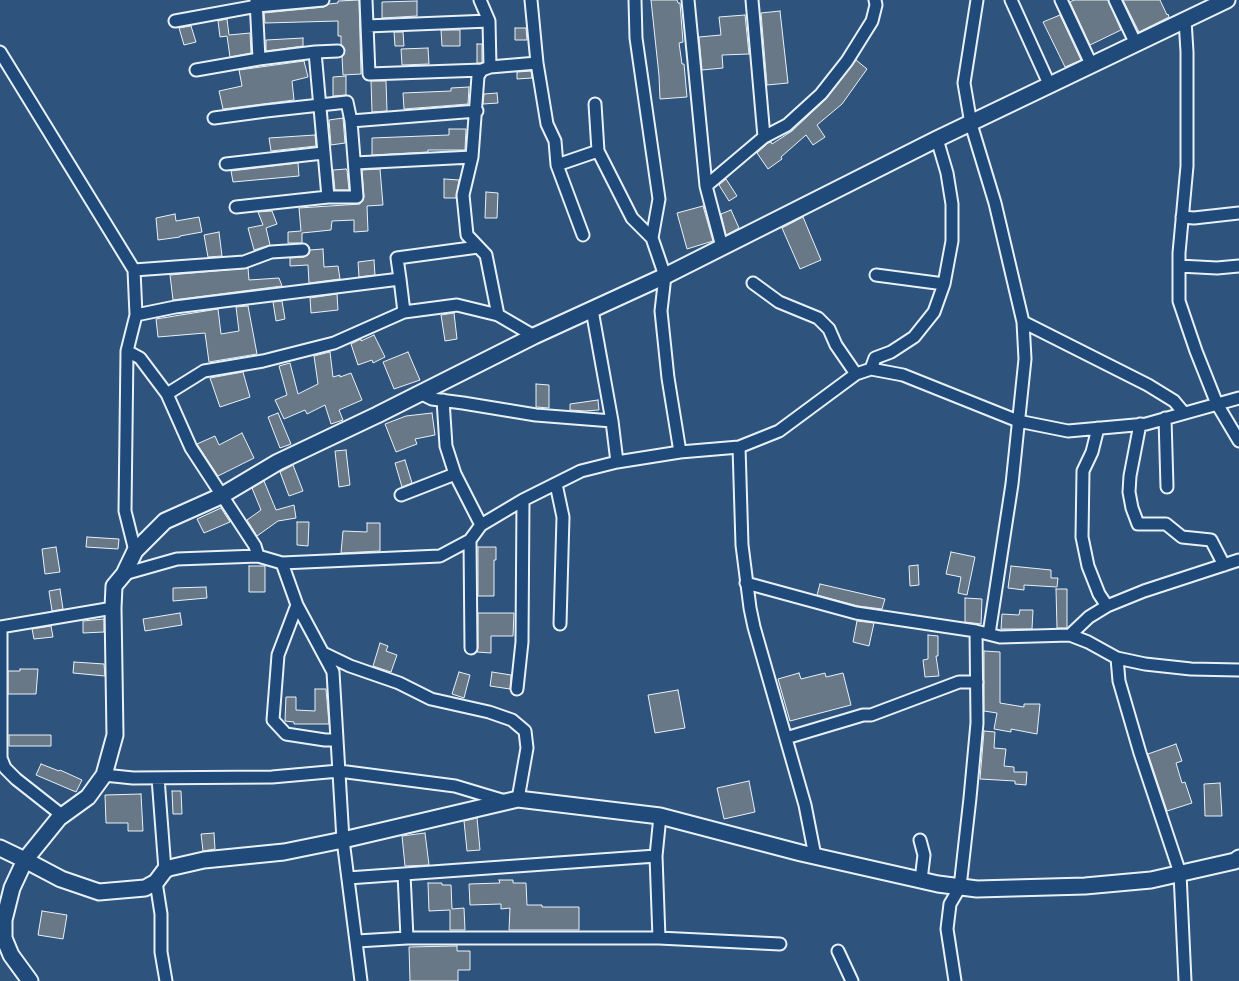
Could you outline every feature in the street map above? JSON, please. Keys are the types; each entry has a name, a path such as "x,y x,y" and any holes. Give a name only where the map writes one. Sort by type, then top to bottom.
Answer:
{"main road":[{"path":"30,981 11,955 2,938 4,920 12,888 25,860 59,818 88,797 104,775 115,735 114,586 124,574 135,551 165,521 221,496 278,462 534,336 665,276 937,139 1227,0"},
{"path":"0,848 61,880 99,892 145,888 160,876 204,860 284,852 512,800 660,816 815,856 922,880 977,889 1085,886 1151,880 1238,863"}],"street":[{"path":"175,21 257,3 323,0"},
{"path":"366,0 369,74 486,69 538,63"},
{"path":"480,0 489,21 486,69 478,76 477,110 472,157 463,200 467,235 486,255 498,315"},
{"path":"531,0 547,124 555,141 558,165 583,235"},
{"path":"635,0 637,48 659,199 652,238"},
{"path":"688,0 706,186 722,248"},
{"path":"752,0 764,137"},
{"path":"706,186 764,137 787,125 821,94 847,61 872,21 876,5 875,0"},
{"path":"977,0 964,83 971,124 995,203 1024,322 1024,359 1012,484 989,634"},
{"path":"1011,0 1050,86"},
{"path":"1061,0 1092,66"},
{"path":"1115,0 1136,44"},
{"path":"257,3 259,59"},
{"path":"1185,20 1188,102 1187,166 1179,266 1179,301 1217,404 1239,441"},
{"path":"367,26 489,21"},
{"path":"196,70 259,59 338,51"},
{"path":"0,52 134,270 136,315 127,351 125,511 135,551"},
{"path":"316,52 328,197"},
{"path":"214,118 266,110 347,102 351,120 357,197 328,197 236,208"},
{"path":"595,104 598,151 632,218 652,238 665,276 660,311 680,452"},
{"path":"351,120 477,110"},
{"path":"871,369 875,358 891,352 914,337 934,312 944,284 952,241 952,204 947,173 937,139"},
{"path":"558,165 598,151"},
{"path":"226,164 323,153"},
{"path":"355,163 472,157"},
{"path":"1182,217 1194,218 1239,213"},
{"path":"404,312 397,258 478,246"},
{"path":"134,270 244,262 271,252 303,250"},
{"path":"1179,266 1217,268 1239,266"},
{"path":"876,275 944,284"},
{"path":"136,315 184,306 400,279"},
{"path":"753,283 780,302 818,318 828,329 836,345 856,374"},
{"path":"167,394 204,371 263,361 334,343 404,312 457,305 498,315 534,336"},
{"path":"592,310 612,421 617,462"},
{"path":"1024,322 1148,385 1174,401 1184,413"},
{"path":"127,351 140,358 167,394 191,448 255,546 258,556"},
{"path":"124,574 177,559 258,556 282,563 440,556 470,540 481,525 523,500 581,471 617,462 680,452 739,446 779,431 856,374 871,369 903,375 1018,421 1068,431 1140,424 1239,398"},
{"path":"420,393 432,399 536,415 612,421"},
{"path":"443,400 446,446 455,474 481,525"},
{"path":"1166,418 1167,487"},
{"path":"1140,424 1130,476 1129,492 1138,524 1166,524 1182,537 1211,540 1224,565"},
{"path":"1098,428 1092,452 1083,471 1082,537 1088,566 1099,594 1107,606"},
{"path":"739,446 742,545 746,583 754,627 805,804 815,856"},
{"path":"401,495 455,474"},
{"path":"556,484 563,518 560,624"},
{"path":"517,689 522,642 523,500"},
{"path":"470,540 471,648"},
{"path":"1070,635 1089,618 1107,606 1144,591 1239,560"},
{"path":"282,563 297,605 333,672 343,840 361,981"},
{"path":"746,583 856,614 976,631 1000,637 1070,635 1118,658 1145,664 1192,670 1239,670"},
{"path":"297,605 278,655 273,720 286,734 337,740"},
{"path":"63,816 16,779 5,768 1,758 1,627 113,608"},
{"path":"955,981 947,929 950,904 960,887 977,723 976,631"},
{"path":"104,775 133,778 272,777 339,771 455,786 512,800 527,748 525,730 512,720 489,712 431,699 399,683 350,666 323,653"},
{"path":"1118,658 1119,681 1140,753 1180,873 1185,981"},
{"path":"786,738 863,715 871,715 959,682 977,682"},
{"path":"158,778 161,952 166,981"},
{"path":"659,938 656,856 660,816"},
{"path":"920,840 924,855 922,880"},
{"path":"348,878 656,856"},
{"path":"404,874 407,938"},
{"path":"356,941 407,938 659,938 780,944"},
{"path":"838,951 852,981"}],"building":[{"path":"359,0 361,74 343,75 342,57 345,50 341,44 341,36 338,36 338,21 265,23 264,13 324,7 329,4 338,3 338,1"},
{"path":"651,0 677,0 680,3 683,42 679,43 682,64 684,64 687,97 660,99"},
{"path":"1074,0 1108,0 1121,30 1090,45 1070,2"},
{"path":"1123,0 1160,0 1169,17 1139,32"},
{"path":"417,1 417,16 382,18 382,2"},
{"path":"780,11 788,83 767,85 761,13"},
{"path":"745,15 749,54 722,55 723,68 702,70 699,37 721,35 719,17"},
{"path":"1060,15 1081,60 1065,67 1043,22"},
{"path":"227,19 229,35 250,33 251,53 230,57 227,36 220,37 218,21"},
{"path":"191,26 196,42 184,45 179,28"},
{"path":"515,28 526,28 527,40 515,40"},
{"path":"441,30 460,30 460,46 442,46"},
{"path":"394,32 403,32 404,46 395,46"},
{"path":"303,38 303,46 266,51 266,40"},
{"path":"477,44 482,44 481,63 477,63"},
{"path":"428,48 429,64 402,65 401,49"},
{"path":"856,60 867,69 842,104 817,125 825,137 813,145 806,135 781,157 782,159 768,169 757,153 768,143 771,142 772,144 792,131 826,99"},
{"path":"304,61 308,77 292,81 294,100 223,109 219,91 242,86 239,70"},
{"path":"531,71 532,78 517,79 517,72"},
{"path":"346,76 346,95 333,96 333,77"},
{"path":"371,81 386,81 387,111 372,112"},
{"path":"469,87 468,104 404,109 403,93 451,91 451,88"},
{"path":"497,93 498,103 483,104 484,94"},
{"path":"343,118 345,143 331,145 329,120"},
{"path":"449,129 466,129 465,150 428,150 428,152 372,155 372,138 449,135"},
{"path":"315,135 316,146 271,151 269,138"},
{"path":"298,163 299,176 233,182 231,171"},
{"path":"346,169 349,190 335,190 333,170"},
{"path":"380,169 383,205 367,206 368,231 354,232 354,220 332,221 331,230 302,233 302,243 288,243 288,232 301,231 299,208 360,204 364,197 362,170"},
{"path":"444,179 459,180 456,198 444,198"},
{"path":"726,179 737,196 729,201 719,185"},
{"path":"486,192 498,193 497,218 485,218"},
{"path":"703,206 713,241 687,249 677,213"},
{"path":"731,210 739,228 726,235 721,214"},
{"path":"272,211 277,224 266,228 270,245 254,250 248,228 263,225 258,212"},
{"path":"175,214 176,221 199,217 202,232 158,240 156,218"},
{"path":"803,217 821,260 800,269 782,228"},
{"path":"219,232 222,256 208,257 204,235"},
{"path":"323,249 324,267 338,266 340,279 309,283 308,265 290,266 290,258 304,257 309,254 310,250"},
{"path":"374,260 375,275 359,277 358,262"},
{"path":"248,268 249,280 279,278 282,286 173,300 170,275"},
{"path":"337,294 338,310 311,313 310,298"},
{"path":"282,301 285,319 276,321 273,302"},
{"path":"248,306 257,354 209,362 205,333 158,337 156,319 218,309 221,334 239,331 236,307"},
{"path":"454,313 457,339 445,341 441,315"},
{"path":"374,335 385,357 373,363 372,360 358,365 351,344"},
{"path":"330,352 333,377 340,375 340,377 351,373 362,400 339,410 343,420 331,424 325,405 307,414 305,410 284,419 275,400 287,395 279,366 290,363 298,394 318,384 314,356"},
{"path":"408,352 420,380 394,389 383,362"},
{"path":"243,372 250,397 220,407 210,378"},
{"path":"536,384 549,385 549,408 536,407"},
{"path":"598,400 599,410 570,410 570,404"},
{"path":"278,413 291,444 280,448 268,417"},
{"path":"432,413 435,435 415,439 417,444 396,452 385,424 406,416"},
{"path":"242,433 254,458 218,476 197,444 215,436 219,445"},
{"path":"346,450 350,485 339,487 335,451"},
{"path":"405,460 412,483 402,487 395,463"},
{"path":"293,465 303,491 289,496 280,472"},
{"path":"264,481 276,510 294,505 296,518 278,521 257,536 247,520 261,510 252,488"},
{"path":"221,508 230,522 204,533 197,519"},
{"path":"297,522 309,522 308,546 297,545"},
{"path":"367,523 380,523 380,551 341,553 343,531 367,532"},
{"path":"87,537 119,539 118,549 86,547"},
{"path":"56,547 60,572 45,574 42,549"},
{"path":"478,547 496,547 494,596 478,596"},
{"path":"951,552 975,557 967,595 958,593 961,577 946,574"},
{"path":"918,565 919,585 910,586 909,566"},
{"path":"249,566 265,566 265,592 249,592"},
{"path":"1011,566 1051,570 1051,578 1058,578 1057,587 1024,585 1024,590 1008,588"},
{"path":"820,584 885,599 882,609 858,606 817,595"},
{"path":"206,587 207,598 173,601 173,588"},
{"path":"60,589 63,609 52,611 49,591"},
{"path":"1056,589 1067,589 1067,628 1057,628"},
{"path":"965,598 982,599 981,624 965,622"},
{"path":"1020,610 1033,610 1032,629 1001,629 1002,614 1019,615"},
{"path":"180,613 182,625 145,631 143,619"},
{"path":"478,613 514,613 513,636 491,636 491,653 477,652"},
{"path":"104,619 104,632 83,633 83,621"},
{"path":"857,621 874,623 869,646 853,642"},
{"path":"51,626 53,637 34,639 32,629"},
{"path":"928,635 938,636 938,656 936,656 939,676 925,677 923,660 928,659"},
{"path":"380,643 388,646 386,651 397,655 391,672 373,666"},
{"path":"984,651 1000,652 1000,703 1024,707 1024,704 1040,704 1037,734 1011,729 1011,732 994,729 997,713 984,711"},
{"path":"74,662 104,664 105,676 73,673"},
{"path":"20,669 38,669 36,694 8,694 8,671 20,671"},
{"path":"459,672 470,675 464,698 452,694"},
{"path":"492,672 511,675 510,689 490,686"},
{"path":"799,673 801,679 825,673 826,677 843,673 851,705 790,721 778,679"},
{"path":"315,689 326,689 329,724 294,724 294,722 285,721 286,697 296,697 296,710 315,711"},
{"path":"678,690 685,728 655,733 648,695"},
{"path":"984,731 995,732 994,748 1006,749 1004,766 1014,767 1014,772 1027,772 1026,785 1015,784 1015,781 980,779"},
{"path":"9,735 51,735 51,746 9,746"},
{"path":"1176,744 1182,761 1176,763 1182,783 1185,782 1192,803 1167,811 1148,754"},
{"path":"41,764 82,780 76,792 36,775"},
{"path":"749,781 755,812 724,819 717,788"},
{"path":"1220,783 1222,816 1205,816 1204,784"},
{"path":"172,791 181,791 182,814 173,814"},
{"path":"141,794 143,831 128,831 128,823 106,823 105,795"},
{"path":"477,818 480,850 467,851 464,821"},
{"path":"214,833 215,849 203,851 201,834"},
{"path":"425,833 429,865 405,866 402,836"},
{"path":"499,880 513,880 513,883 526,883 527,905 579,907 579,930 509,930 510,908 501,909 501,904 470,905 469,884 500,883"},
{"path":"428,883 451,885 452,909 464,908 465,930 450,930 450,910 429,911"},
{"path":"42,911 67,915 63,939 38,935"},
{"path":"457,946 457,951 470,951 470,970 458,970 458,981 410,981 409,947"}]}
